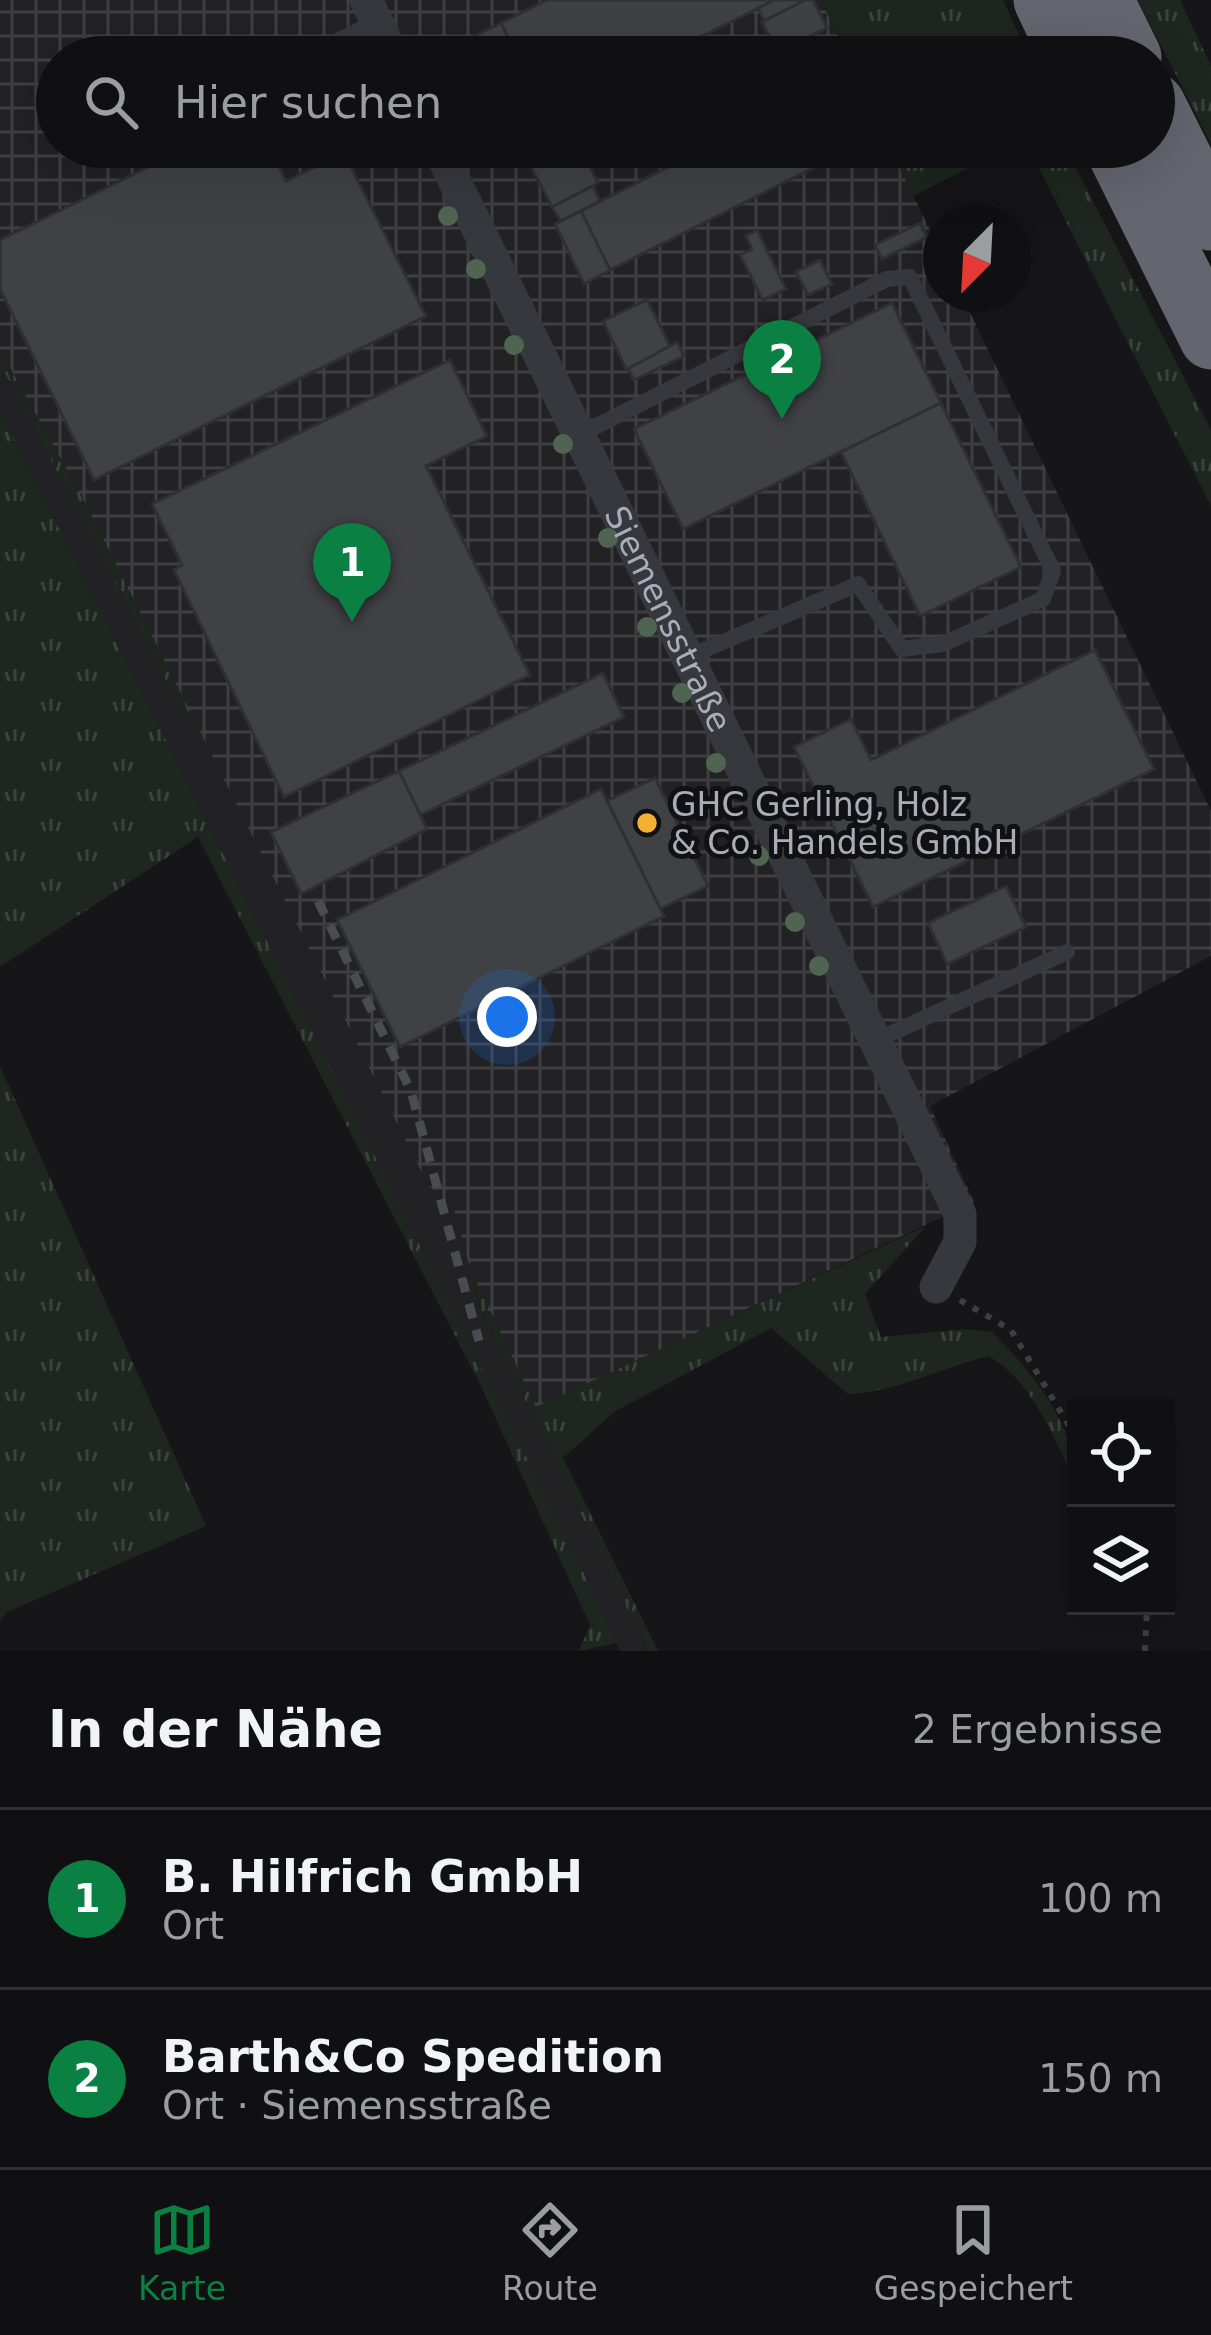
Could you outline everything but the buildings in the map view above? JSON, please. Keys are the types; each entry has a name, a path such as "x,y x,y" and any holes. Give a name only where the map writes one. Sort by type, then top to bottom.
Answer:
{"highway":[{"path":"1045,0 1062,36"},
{"path":"1102,0 1120,36"},
{"path":"1175,147 1211,219"},
{"path":"1126,168 1211,338"}],"street":[{"name":"Siemensstraße","path":"448,168 961,1214 960,1242 936,1287"}],"lane":[{"path":"335,36 371,11"},
{"path":"579,435 886,280 910,277 1053,571 1042,599 943,644 902,649 858,584 688,657"},
{"path":"877,1040 1066,952"}],"path":[{"path":"936,1287 1011,1330 1067,1422"},
{"path":"1145,1651 1147,1615"}],"shaded area":[{"path":"0,0 821,0 838,36 36,36 36,168 900,168 923,216 923,312 970,312 1211,811 1211,956 930,1106 974,1202 536,1408 470,1268 454,1209 428,1185 81,495 0,350"},
{"path":"0,350 81,495 428,1185 454,1209 482,1312 648,1651 620,1651 208,829 0,411"}],"green space":[{"path":"821,0 1003,0 1019,36 838,36"},
{"path":"1138,0 1180,0 1211,66 1211,144 1175,73 1175,36 1156,36"},
{"path":"900,168 968,168 913,196"},
{"path":"1039,168 1076,168 1211,430 1211,506"},
{"path":"0,350 81,495 213,757 177,701 0,363"},
{"path":"0,411 617,1643 579,1651 590,1625 482,1388 198,837 0,967"},
{"path":"0,1066 206,1526 7,1612 0,1621"},
{"path":"926,1226 865,1294 881,1337 967,1329 992,1332 1049,1400 1067,1438 1067,1464 1030,1395 988,1356 901,1384 848,1394 771,1328 614,1412 563,1458 658,1651 648,1651 482,1312 470,1268 536,1407"}],"railway":[{"path":"318,901 411,1091 479,1341"}],"place":[{"name":"Barth&Co Spedition","path":"782,419"},
{"name":"B. Hilfrich GmbH","path":"352,622"},
{"name":"GHC Gerling, Holz & Co. Handels GmbH","path":"647,823"}]}
